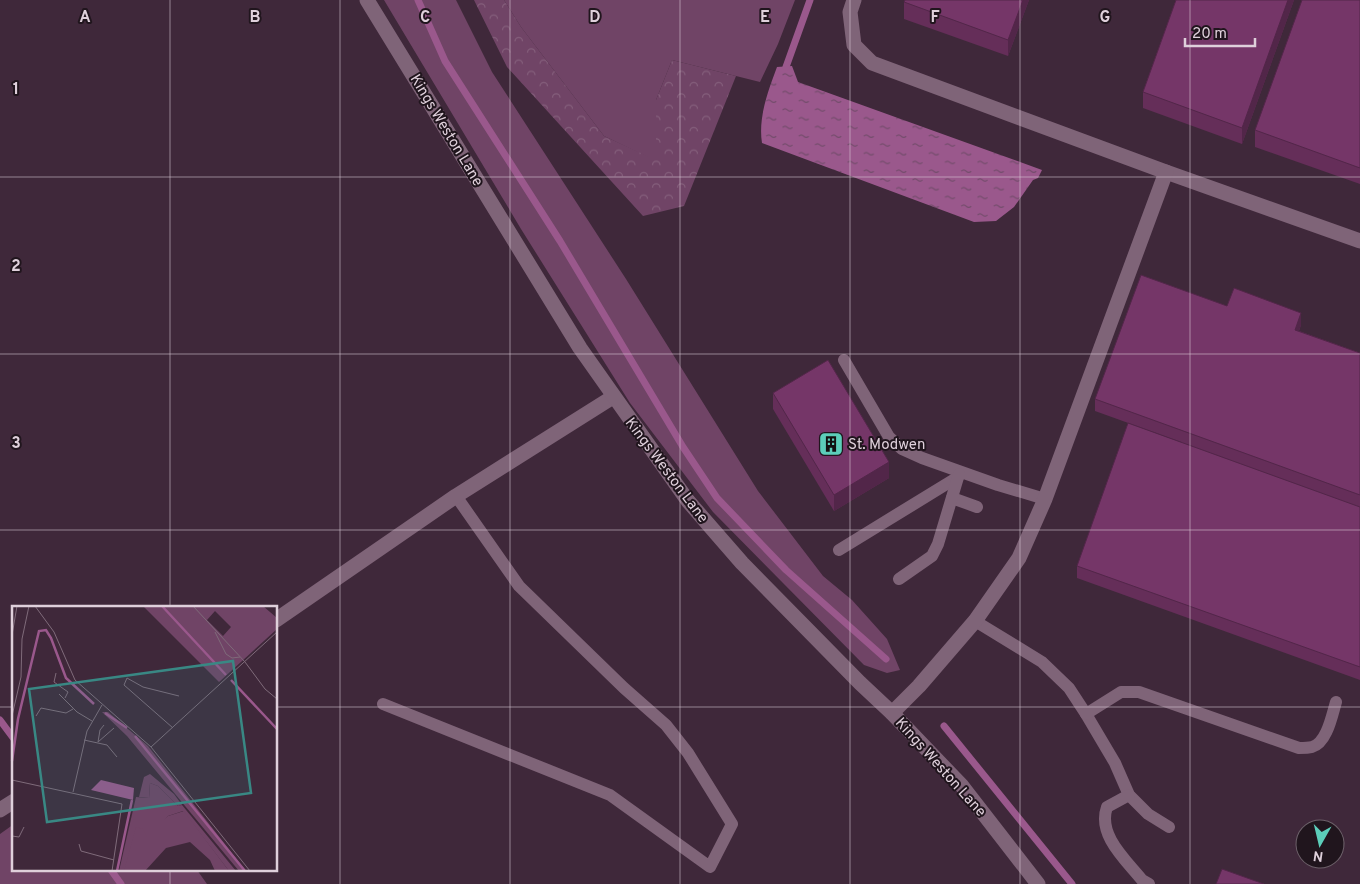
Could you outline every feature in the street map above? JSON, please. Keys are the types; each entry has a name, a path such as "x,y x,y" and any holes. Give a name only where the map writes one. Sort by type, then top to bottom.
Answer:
{"street":[{"name":"Kings Weston Lane","path":"367,0 580,348 688,501 742,564 892,713 962,786 1038,884"},
{"path":"854,0 850,12 854,45 872,63 1166,172 1360,241"},
{"path":"892,713 919,686 975,621 1019,558 1045,499 1166,172"},
{"path":"278,619 456,496 613,397"},
{"path":"0,810 12,802"}],"lane":[{"path":"844,360 889,437 902,448 959,474 1045,499"},
{"path":"899,579 932,556 938,544 959,474"},
{"path":"839,550 959,474"},
{"path":"383,704 610,795 710,866 732,824 688,753 666,725 624,688 519,586 456,496"},
{"path":"952,498 977,506"},
{"path":"975,621 1042,662 1069,688 1115,763 1129,795 1148,814 1169,827"},
{"path":"1086,714 1121,692 1139,692 1299,748 1313,747 1321,741 1336,702"},
{"path":"1129,795 1107,807 1104,815 1105,829 1112,842 1142,880 1148,884"}],"green space":[{"path":"384,0 456,0 492,72 626,279 758,491 823,576 852,600 887,639 900,670 887,673 864,665 713,512 630,403 521,229"},
{"path":"474,0 504,0 521,27 604,136 656,160 656,100 672,60 736,76 684,206 643,216 507,67"},
{"path":"504,0 795,0 778,44 760,82 672,60 656,100 656,161 604,136 521,27"},
{"path":"12,825 12,872 198,872 207,884 0,884 0,834"}],"water":[{"path":"792,66 798,82 1042,170 1038,178 1033,180 1014,207 996,221 974,222 762,143 761,124 767,95 777,67"}],"building":[{"path":"905,0 1023,0 1008,40 904,2"},
{"path":"1176,0 1288,0 1242,128 1143,92"},
{"path":"1302,0 1360,0 1360,168 1255,130"},
{"path":"1141,275 1227,306 1234,288 1301,313 1295,330 1360,353 1360,495 1095,399"},
{"name":"St. Modwen","path":"828,360 889,462 834,495 773,393"},
{"path":"1128,423 1360,507 1360,667 1077,566"},
{"path":"1222,869 1264,884 1216,884"}],"waterway":[{"path":"418,0 445,61 560,241 683,447 717,498 786,570 886,659"},
{"path":"786,67 810,0"},
{"path":"0,720 12,736"},
{"path":"944,726 1072,884"},
{"path":"112,872 121,884"}],"place":[{"name":"St. Modwen","path":"831,444"}]}
